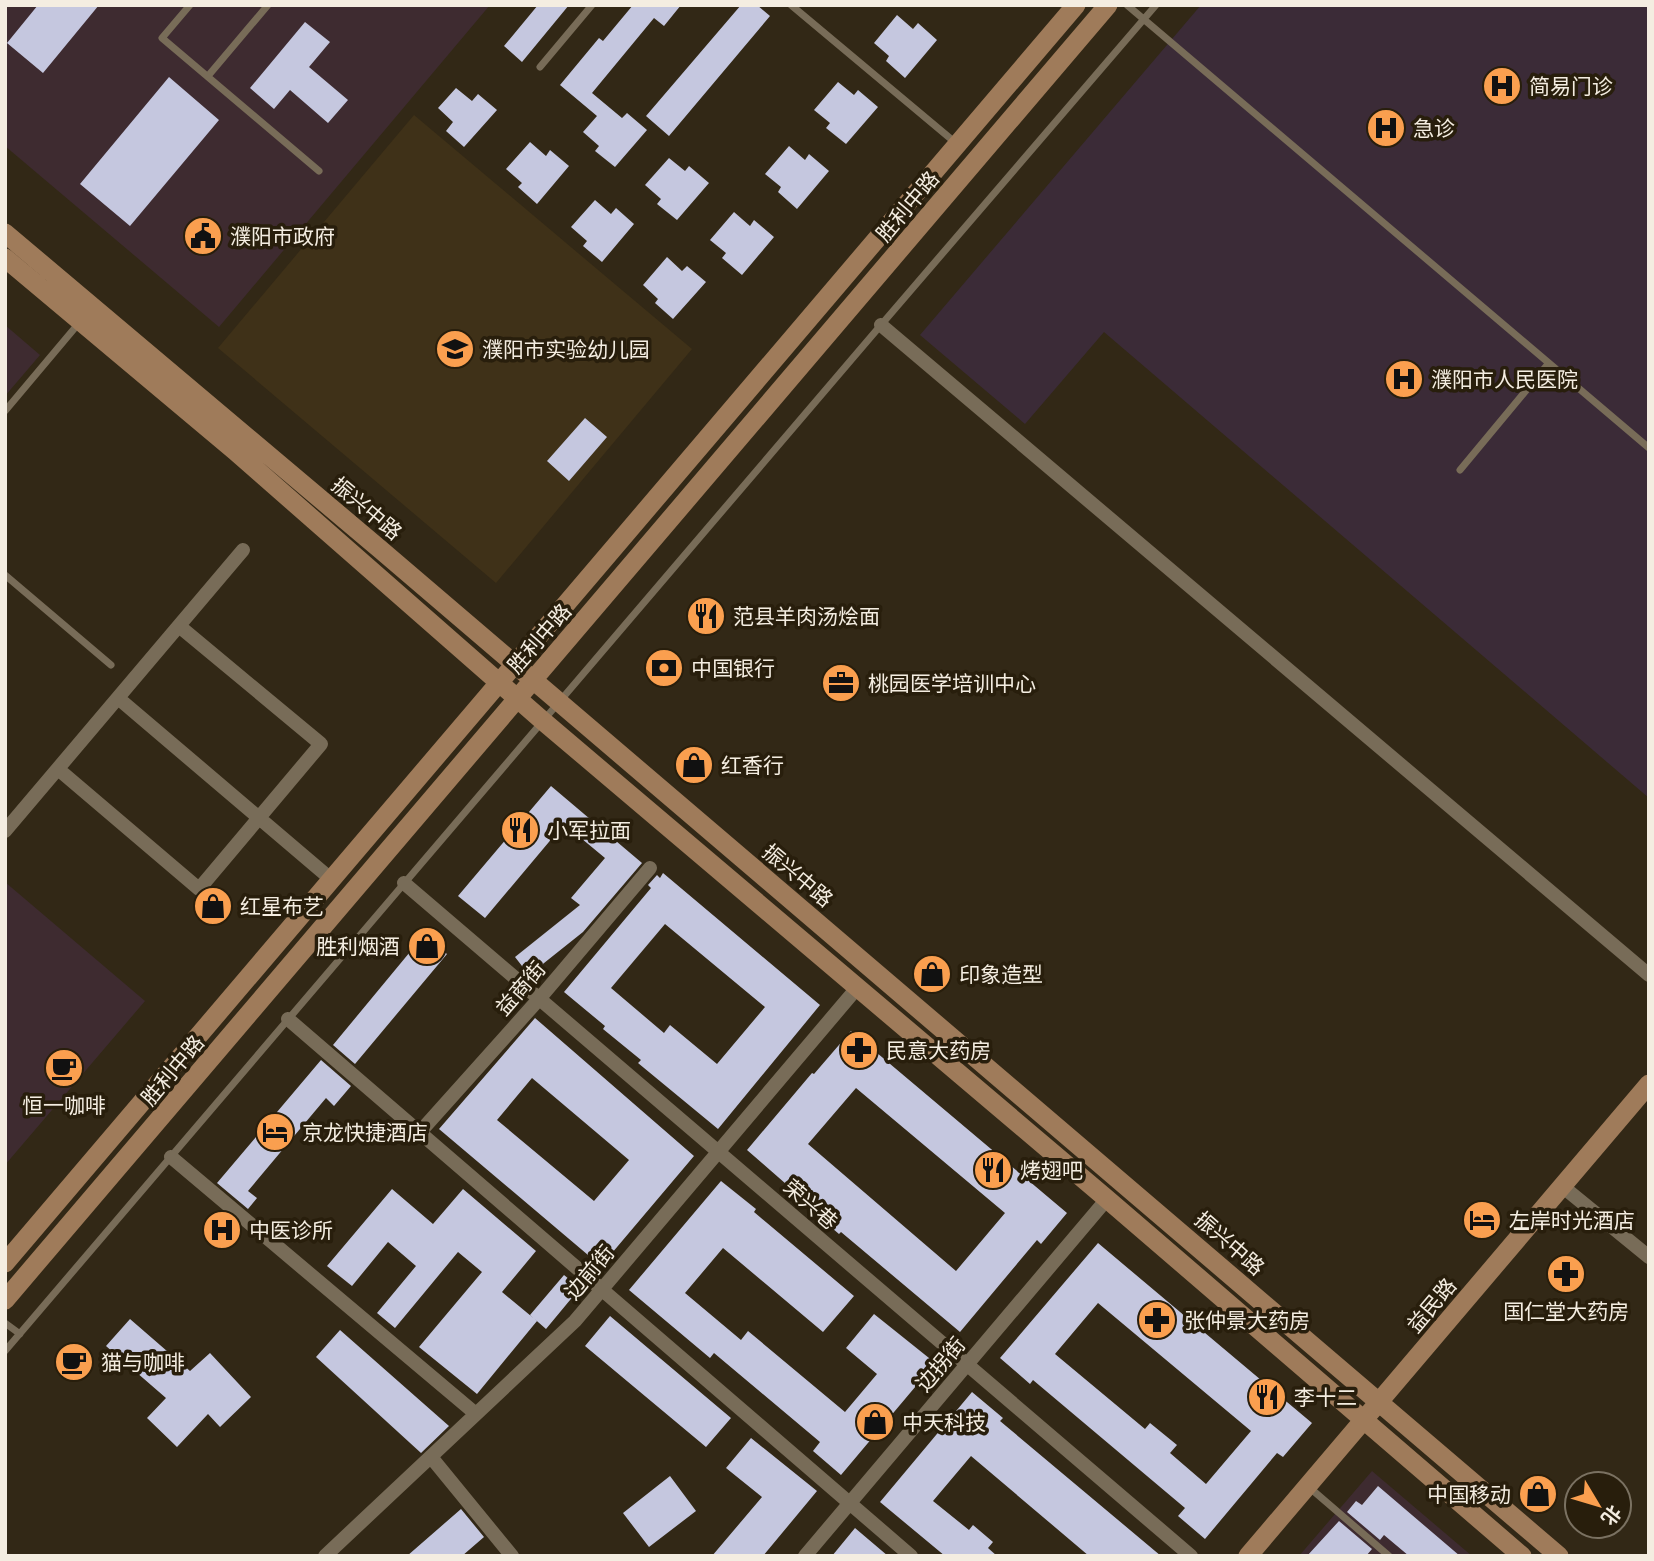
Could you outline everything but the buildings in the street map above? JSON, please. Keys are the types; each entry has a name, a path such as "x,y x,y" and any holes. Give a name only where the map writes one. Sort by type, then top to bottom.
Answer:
{"street":[{"name":"胜利中路","path":"5,1263 1076,5"},
{"name":"胜利中路","path":"5,1300 1108,5"},
{"name":"振兴中路","path":"5,233 534,680 1559,1556"},
{"name":"振兴中路","path":"5,258 235,451 543,721 1107,1199 1522,1556"},
{"path":"881,324 1649,975"},
{"path":"5,831 243,550"},
{"path":"58,768 199,888 321,744 178,626"},
{"path":"118,698 332,880"},
{"name":"益商街","path":"420,1132 539,999 650,868"},
{"name":"荣兴巷","path":"404,883 1191,1556"},
{"name":"边前街","path":"325,1556 575,1321 857,988"},
{"path":"289,1019 911,1556"},
{"name":"益民路","path":"1248,1556 1649,1084"},
{"path":"171,1157 477,1414"},
{"path":"1562,1186 1649,1257"},
{"name":"边拐街","path":"805,1556 1107,1199"},
{"path":"431,1457 512,1556"}],"lane":[{"path":"190,5 162,38 319,171"},
{"path":"208,76 268,5"},
{"path":"540,67 592,5"},
{"path":"791,5 958,144"},
{"path":"1127,5 1649,448"},
{"path":"5,1351 1156,5"},
{"path":"5,411 81,322"},
{"path":"1460,470 1548,364"},
{"path":"5,575 111,665"},
{"path":"5,1323 20,1334"},
{"path":"1307,1486 1389,1556"}],"shaded area":[{"name":"濮阳市政府","path":"5,5 490,5 219,327 5,146"},
{"name":"濮阳市人民医院","path":"1201,5 1649,5 1649,798 1104,332 1025,424 920,335"},
{"name":"濮阳市实验幼儿园","path":"414,115 692,349 496,583 218,348"},
{"path":"5,325 40,355 5,396"},
{"path":"5,882 145,1001 5,1165"},
{"path":"1372,1471 1472,1556 1299,1556"}],"place":[{"name":"简易门诊","path":"1502,86"},
{"name":"急诊","path":"1386,128"},
{"name":"濮阳市政府","path":"203,236"},
{"name":"濮阳市实验幼儿园","path":"455,349"},
{"name":"濮阳市人民医院","path":"1404,379"},
{"name":"范县羊肉汤烩面","path":"706,616"},
{"name":"中国银行","path":"664,668"},
{"name":"桃园医学培训中心","path":"841,683"},
{"name":"红香行","path":"694,765"},
{"name":"小军拉面","path":"520,830"},
{"name":"红星布艺","path":"213,906"},
{"name":"胜利烟酒","path":"427,946"},
{"name":"印象造型","path":"932,974"},
{"name":"民意大药房","path":"859,1050"},
{"name":"恒一咖啡","path":"64,1068"},
{"name":"京龙快捷酒店","path":"275,1132"},
{"name":"烤翅吧","path":"993,1170"},
{"name":"左岸时光酒店","path":"1482,1220"},
{"name":"中医诊所","path":"222,1230"},
{"name":"国仁堂大药房","path":"1566,1274"},
{"name":"张仲景大药房","path":"1157,1320"},
{"name":"猫与咖啡","path":"74,1362"},
{"name":"李十二","path":"1267,1397"},
{"name":"中天科技","path":"875,1422"},
{"name":"中国移动","path":"1538,1494"}]}
